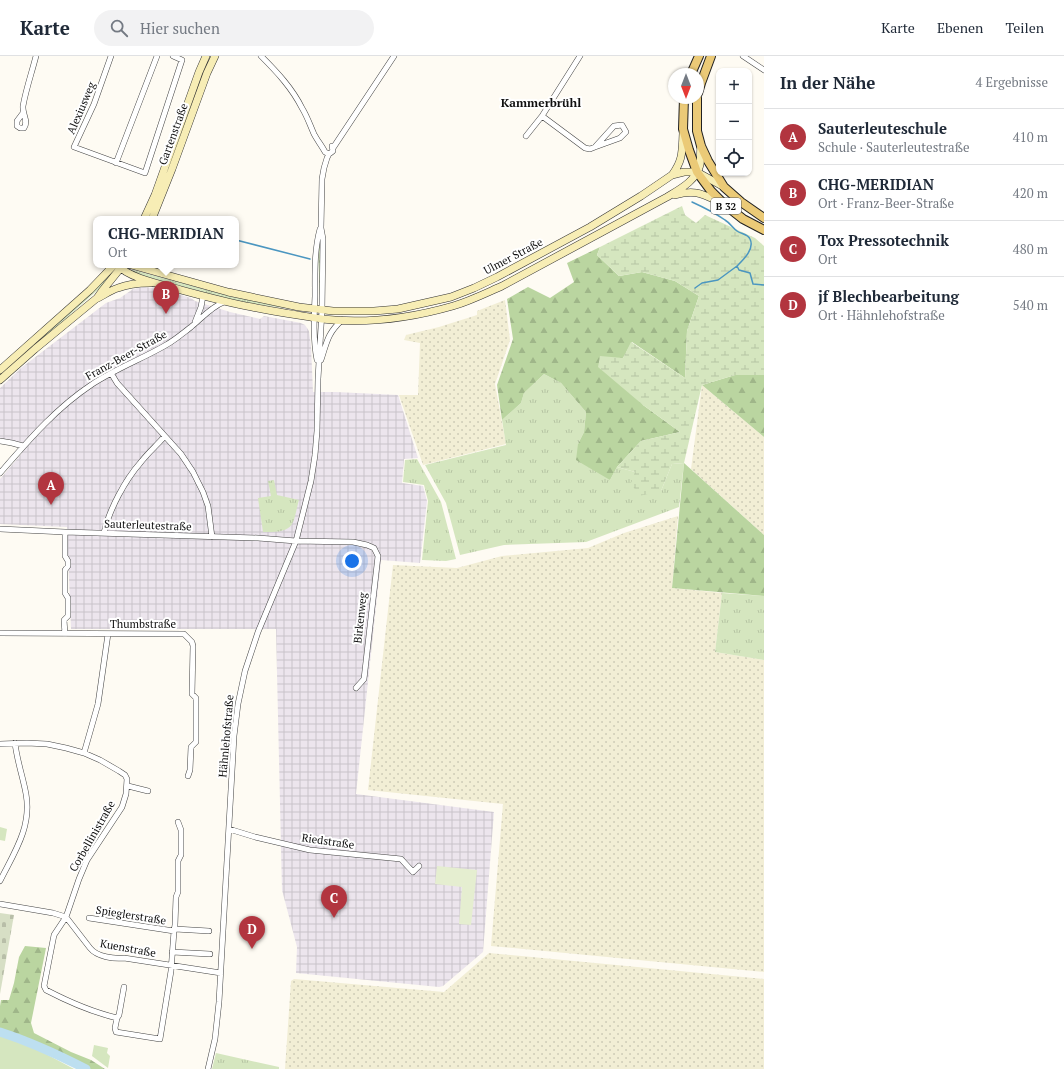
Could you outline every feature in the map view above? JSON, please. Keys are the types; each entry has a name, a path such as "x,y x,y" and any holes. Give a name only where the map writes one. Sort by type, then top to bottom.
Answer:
{"main road":[{"name":"Gartenstraße","path":"145,216 155,196 206,56"},
{"name":"Gartenstraße","path":"153,216 214,56"},
{"path":"694,68 699,56"},
{"path":"704,75 711,56"},
{"name":"B 32","path":"684,104 683,129 697,172 711,191 724,204 743,219 764,230"},
{"name":"B 32","path":"697,104 697,131 701,146 708,161 724,188 764,218"},
{"path":"672,175 678,167 682,157 683,129"},
{"path":"701,146 700,165 697,172 724,188"},
{"name":"Ulmer Straße","path":"121,268 127,273 154,282 224,302 254,308 318,319 372,320 400,318 454,306 502,286 667,197 686,185 693,179 697,172 684,172 672,175 590,227 520,266 474,288 451,297 398,309 374,311 319,309 275,302 228,292 142,268"},
{"path":"667,197 686,192 696,192 724,204"},
{"path":"0,370 117,268"},
{"path":"97,298 118,268"},
{"path":"155,268 172,276"},
{"path":"0,380 97,298 123,286 135,283 154,282"}],"street":[{"path":"23,113 22,108 36,56"},
{"name":"Alexiusweg","path":"110,56 94,104 74,147 116,163"},
{"path":"157,56 116,163 146,174 182,60 173,56"},
{"path":"261,56 284,81 296,98 308,119 314,135 328,155"},
{"path":"319,367 318,319 323,239 321,228 322,173 328,155 332,153 334,146 394,56"},
{"path":"526,136 542,116 580,56"},
{"path":"743,56 764,70"},
{"path":"542,116 585,148 590,149 620,138 626,132 622,125 614,126 595,147"},
{"path":"323,146 330,144 334,146"},
{"path":"195,323 201,307 203,296"},
{"name":"Franz-Beer-Straße","path":"0,473 23,446 68,402 111,373 166,345 216,305 224,302"},
{"path":"319,367 329,334 342,320"},
{"name":"Hähnlehofstraße","path":"208,1069 217,1025 234,736 238,704 242,683 258,632 296,541 311,480 315,455 319,367"},
{"path":"111,373 117,383 180,454 193,472 208,506 212,537"},
{"path":"104,533 106,524 114,506 133,473 140,462 164,437"},
{"path":"0,442 23,446"},
{"name":"Sauterleutestraße","path":"0,529 352,542 367,544 374,548"},
{"path":"64,634 64,620 68,616 68,598 65,593 65,570 68,566 68,561 65,556 65,532"},
{"name":"Birkenweg","path":"356,688 364,679 378,556 374,548"},
{"name":"Thumbstraße","path":"0,633 184,634 192,642 192,694 196,698 196,742 191,747 190,770 188,776"},
{"path":"84,753 98,704 108,634"},
{"path":"0,881 22,836 28,813 26,795 16,755 15,743"},
{"path":"0,744 47,744 84,753 100,760 125,775 128,786 148,791"},
{"name":"Corbellinistraße","path":"117,1018 102,1015 78,1005 46,990 44,986 54,935 66,916 81,874 93,851 122,807 128,786"},
{"path":"174,930 176,897 178,892 178,861 181,855 181,830 178,822"},
{"name":"Riedstraße","path":"229,829 255,837 310,850 402,859 413,872 419,866"},
{"path":"0,904 66,916"},
{"name":"Kuenstraße","path":"66,916 96,954 221,973"},
{"name":"Spieglerstraße","path":"89,918 174,930 209,931"},
{"name":"Spieglerstraße","path":"117,1018 115,1028 116,1032 160,1039 172,966 174,930"},
{"path":"172,952 210,954"},
{"path":"117,1018 119,1015 124,987"}],"shaded area":[{"path":"145,287 159,289 191,298 195,301 230,312 260,319 264,316 305,325 309,331 311,346 313,392 398,395 418,458 404,459 402,483 423,486 427,501 420,563 381,560 356,794 494,812 483,952 443,986 439,987 296,973 297,947 282,890 276,629 71,629 67,527 0,524 0,479 22,453 21,442 0,440 0,388 21,368 106,303 120,298 133,289"},
{"path":"505,300 510,340 495,384 506,444 423,465 399,395 418,395 420,343 404,340 406,335 439,327 477,315 477,311"},
{"path":"702,385 764,437 764,535 691,469"},
{"path":"678,516 672,588 722,593 715,652 764,660 764,972 491,946 503,804 368,790 393,565 457,568 502,556 588,548 624,533"},
{"path":"489,953 764,979 764,1069 285,1069 291,981 294,979 444,992"}],"green space":[{"path":"682,206 685,215 696,223 705,215 755,238 764,246 764,375 735,375 702,385 684,463 672,464 661,491 639,496 631,483 635,472 617,467 641,441 680,432 643,405 598,367 600,356 623,358 631,342 685,378 687,331 699,296 675,281 642,272 619,276 597,255 600,247"},
{"path":"320,238 321,240 320,295 318,253"},
{"path":"600,247 597,255 619,276 642,272 675,281 699,296 687,331 685,378 632,342 623,358 643,405 680,432 641,441 617,467 610,480 576,460 578,444 584,432 586,412 561,383 544,374 524,393 521,403 502,420 497,385 513,339 507,299 528,287 550,298 574,282 567,263"},
{"path":"133,270 230,296 296,310 229,299 132,273"},
{"path":"111,274 101,287 0,377 0,374"},
{"path":"544,374 561,383 586,412 584,432 578,444 610,480 617,467 635,472 661,491 672,464 684,463 679,507 586,542 504,545 460,555 446,503 425,465 506,445 502,420 521,403 524,393"},
{"path":"735,375 764,375 764,437 702,385"},
{"path":"417,459 441,502 456,559 446,561 422,560 428,501 424,485 403,482 405,460"},
{"path":"684,463 764,535 764,596 672,588"},
{"path":"274,480 277,495 299,500 294,519 290,527 279,531 263,532 258,498 271,496 268,481"},
{"path":"722,593 764,596 764,660 715,652"},
{"path":"0,827 7,829 5,841 0,840"},
{"path":"437,866 477,870 471,925 459,924 462,887 435,884"},
{"path":"0,913 14,915 0,994"},
{"path":"25,946 46,948 31,1023 34,1033 71,1052 91,1060 105,1069 83,1069 30,1041 0,1032 1,1000 9,1000 19,957"},
{"path":"0,1036 31,1046 74,1069 0,1069"},
{"path":"94,1045 108,1048 107,1053 110,1056 108,1068 92,1056"},
{"path":"216,1053 279,1067 279,1069 212,1069"}],"waterway":[{"path":"692,202 727,221 737,231 749,237 751,243 750,250 737,266 739,270 750,273 753,284 764,285"},
{"path":"239,241 310,259"},
{"path":"695,288 702,283 718,280 737,266"},
{"path":"0,1032 65,1058 86,1069"}],"place":[{"name":"CHG-MERIDIAN","path":"166,314"},
{"name":"Sauterleuteschule","path":"51,505"},
{"name":"Tox Pressotechnik","path":"334,918"},
{"name":"jf Blechbearbeitung","path":"252,949"}],"district":[{"name":"Kammerbrühl","path":"541,103"}]}
